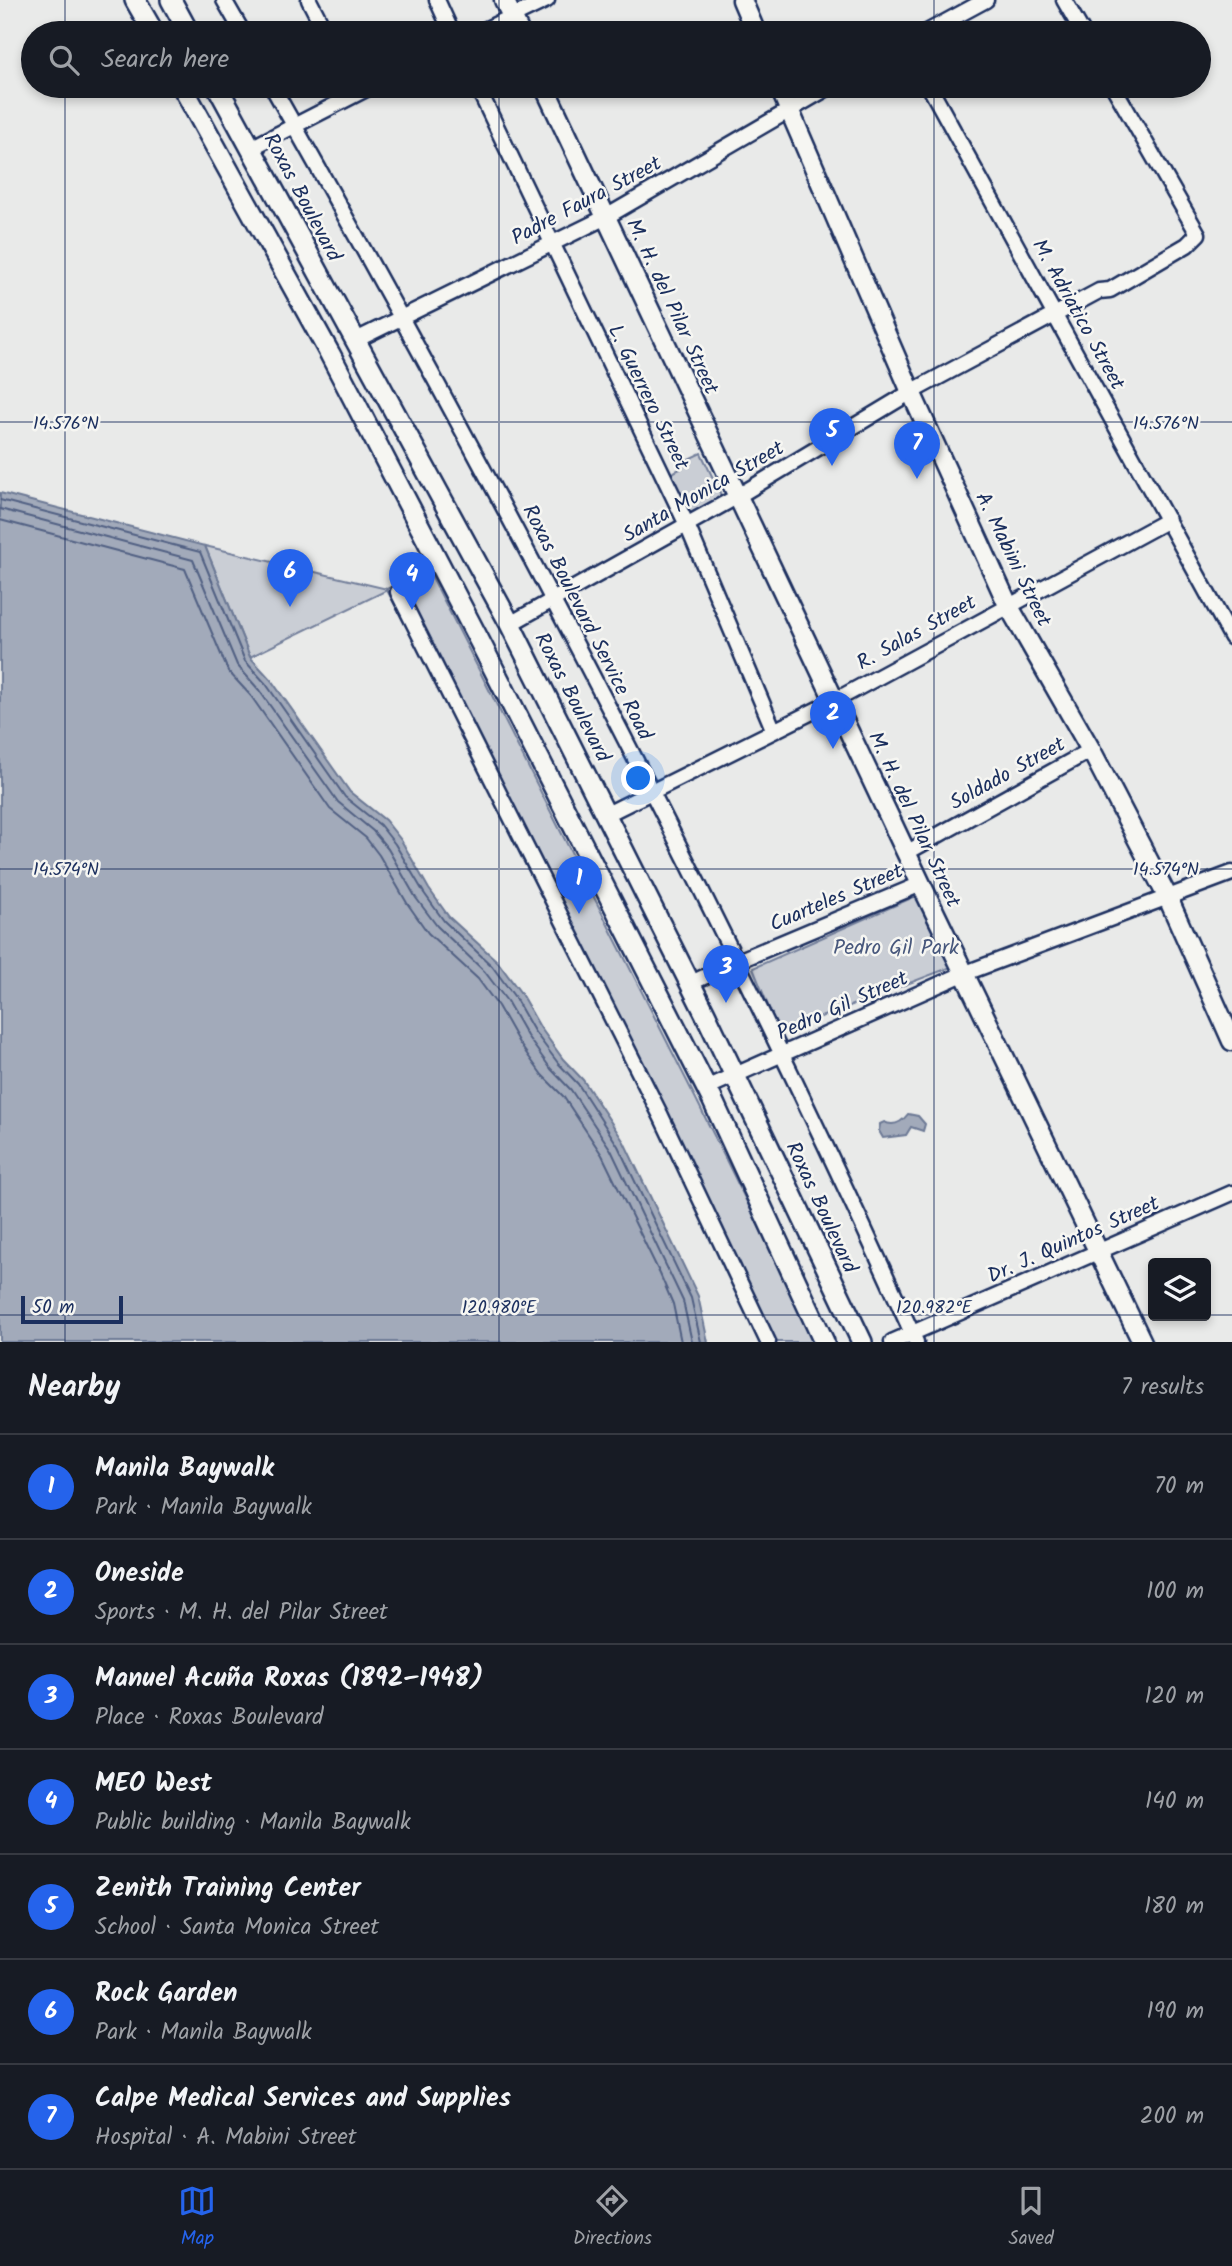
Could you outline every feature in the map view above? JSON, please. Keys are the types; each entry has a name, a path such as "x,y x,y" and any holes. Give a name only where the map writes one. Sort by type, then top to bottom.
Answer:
{"highway":[{"path":"135,0 146,21"},
{"path":"171,0 182,21"},
{"path":"190,98 330,354 480,642 706,1088 824,1342"},
{"name":"Roxas Boulevard","path":"224,98 510,624 691,983 862,1342"}],"main road":[{"path":"504,0 514,21"},
{"path":"742,0 751,21"},
{"name":"M. H. del Pilar Street","path":"550,98 906,853 1142,1342"},
{"name":"A. Mabini Street","path":"784,98 911,392 1008,606 1091,750 1168,898 1232,1041"}],"street":[{"path":"224,0 236,21"},
{"path":"309,0 320,21"},
{"path":"437,0 447,21"},
{"path":"521,21 547,0"},
{"path":"947,21 986,0"},
{"path":"1065,0 1076,21"},
{"name":"Roxas Boulevard Service Road","path":"279,98 402,316 554,599 738,961 914,1337"},
{"path":"251,148 341,98"},
{"name":"L. Guerrero Street","path":"483,98 687,525 774,731"},
{"name":"Padre Faura Street","path":"355,341 606,217 810,98"},
{"name":"M. Adriatico Street","path":"936,98 1232,638"},
{"name":"Santa Monica Street","path":"510,624 738,496 911,392 1099,291 1110,290 1187,245 1198,234 1121,98"},
{"name":"R. Salas Street","path":"607,814 834,701 1168,520"},
{"path":"418,578 397,592 636,1067 768,1342"},
{"name":"Soldado Street","path":"906,853 1091,750"},
{"name":"Pedro Gil Street","path":"706,1088 964,974 1232,873"},
{"name":"Cuarteles Street","path":"691,983 921,884"},
{"name":"Dr. J. Quintos Street","path":"892,1342 914,1337 1098,1251 1232,1193"}],"green space":[{"path":"701,453 722,497 689,514 670,474 680,469 678,464"},
{"path":"205,546 387,589 427,567 816,1342 764,1342 610,1021 387,590 250,657"},
{"name":"Pedro Gil Park","path":"916,896 954,966 779,1033 753,968"}],"water":[{"path":"0,493 205,546 250,657 271,680 350,792 385,820 401,840 429,889 449,917 497,961 520,992 540,1027 563,1059 583,1080 624,1142 698,1296 708,1342 0,1342"},
{"path":"908,1114 918,1116 925,1124 923,1131 911,1127 906,1135 883,1138 879,1131 880,1124 898,1123"}],"place":[{"name":"Zenith Training Center","path":"832,466"},
{"name":"Calpe Medical Services and Supplies","path":"917,479"},
{"name":"Rock Garden","path":"290,607"},
{"name":"MEO West","path":"412,610"},
{"name":"Oneside","path":"833,749"},
{"name":"Manila Baywalk","path":"579,914"},
{"name":"Manuel Acuña Roxas (1892–1948)","path":"726,1003"}]}
